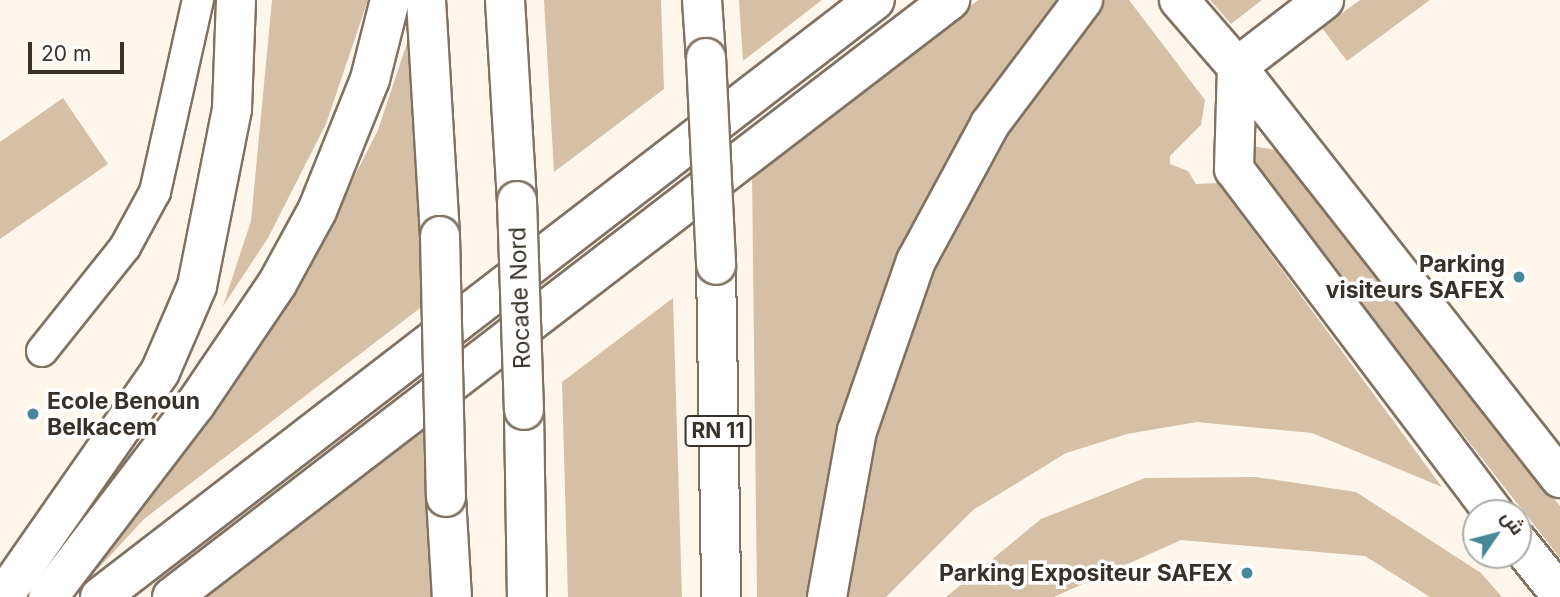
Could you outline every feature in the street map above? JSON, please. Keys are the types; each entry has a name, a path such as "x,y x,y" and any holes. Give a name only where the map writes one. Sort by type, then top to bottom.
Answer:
{"main road":[{"path":"4,597 160,372 193,297 211,236 232,109 236,0"},
{"path":"48,597 209,386 277,284 341,151 370,79 390,0"},
{"path":"426,0 440,236 446,497 452,597"},
{"name":"Rocade Nord","path":"505,0 517,201 527,597"},
{"name":"RN 11","path":"702,0 716,265 721,597"},
{"path":"100,597 875,0"},
{"path":"172,597 950,0"},
{"path":"828,597 857,431 916,261 990,124 1083,0"},
{"path":"1237,67 1324,0"},
{"path":"1185,9 1237,67 1560,478"},
{"path":"1237,67 1234,169 1483,499"},
{"path":"1532,559 1560,594"}],"street":[{"path":"42,351 125,247 155,192 198,0"}],"shaded area":[{"path":"272,0 368,0 326,124 268,238 223,306 251,221"},
{"path":"544,0 661,0 664,89 554,172"},
{"path":"739,0 822,0 743,61"},
{"path":"978,0 1057,0 969,121 893,265 835,437 809,597 757,597 752,175"},
{"path":"1105,0 1129,0 1205,100 1201,125 1170,156 1170,164 1188,171 1196,184 1218,183 1442,487 1312,433 1197,422 1127,434 1066,453 973,510 886,597 842,597 870,433 919,293 994,147"},
{"path":"1210,0 1262,0 1231,24"},
{"path":"1360,0 1430,0 1347,61 1322,28"},
{"path":"419,7 428,302 144,519 80,588 296,291 378,130"},
{"path":"63,98 108,164 0,239 0,142"},
{"path":"1251,146 1276,150 1560,506 1560,558 1532,522 1532,499 1514,499 1254,168"},
{"path":"673,298 682,597 568,597 562,382"},
{"path":"424,423 433,597 202,597"},
{"path":"1256,477 1356,492 1462,561 1462,569 1475,569 1481,573 1502,597 1430,597 1365,556 1181,540 1054,597 946,597 1041,519 1145,478"}],"place":[{"name":"Parking visiteurs SAFEX","path":"1519,277"},
{"name":"Ecole Benoun Belkacem","path":"33,414"},
{"name":"Parking Expositeur SAFEX","path":"1247,573"}]}
